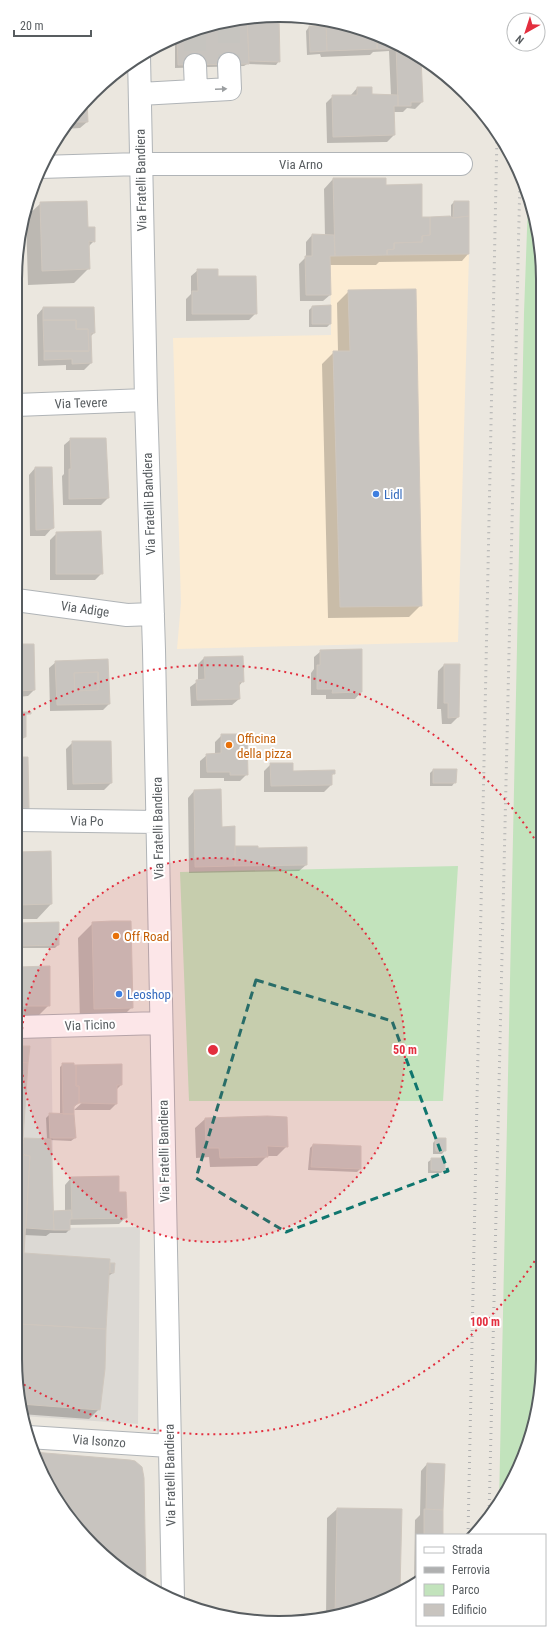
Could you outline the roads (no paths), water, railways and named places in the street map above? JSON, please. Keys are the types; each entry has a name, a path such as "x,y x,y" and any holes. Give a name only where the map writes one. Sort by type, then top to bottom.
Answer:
{"street":[{"name":"Via Fratelli Bandiera","path":"139,63 140,164 153,614 173,1592"},
{"path":"140,94 230,89 230,64"},
{"path":"195,65 196,90"},
{"name":"Via Arno","path":"48,167 140,164 461,164"},
{"name":"Via Tevere","path":"22,405 146,400"},
{"name":"Via Adige","path":"22,601 128,615 153,614"},
{"name":"Via Po","path":"22,820 157,822"},
{"name":"Via Ticino","path":"22,1027 161,1023"},
{"name":"Via Isonzo","path":"35,1437 169,1446"}],"tunnel":[{"path":"229,27 229,64"},
{"path":"195,36 195,65"}],"railway":[{"path":"468,1533 497,142"},
{"path":"489,1507 520,190"}],"place":[{"name":"Lidl","path":"376,494"},
{"name":"Officina della pizza","path":"229,745"},
{"name":"Off Road","path":"116,936"},
{"name":"Leoshop","path":"119,994"}]}
